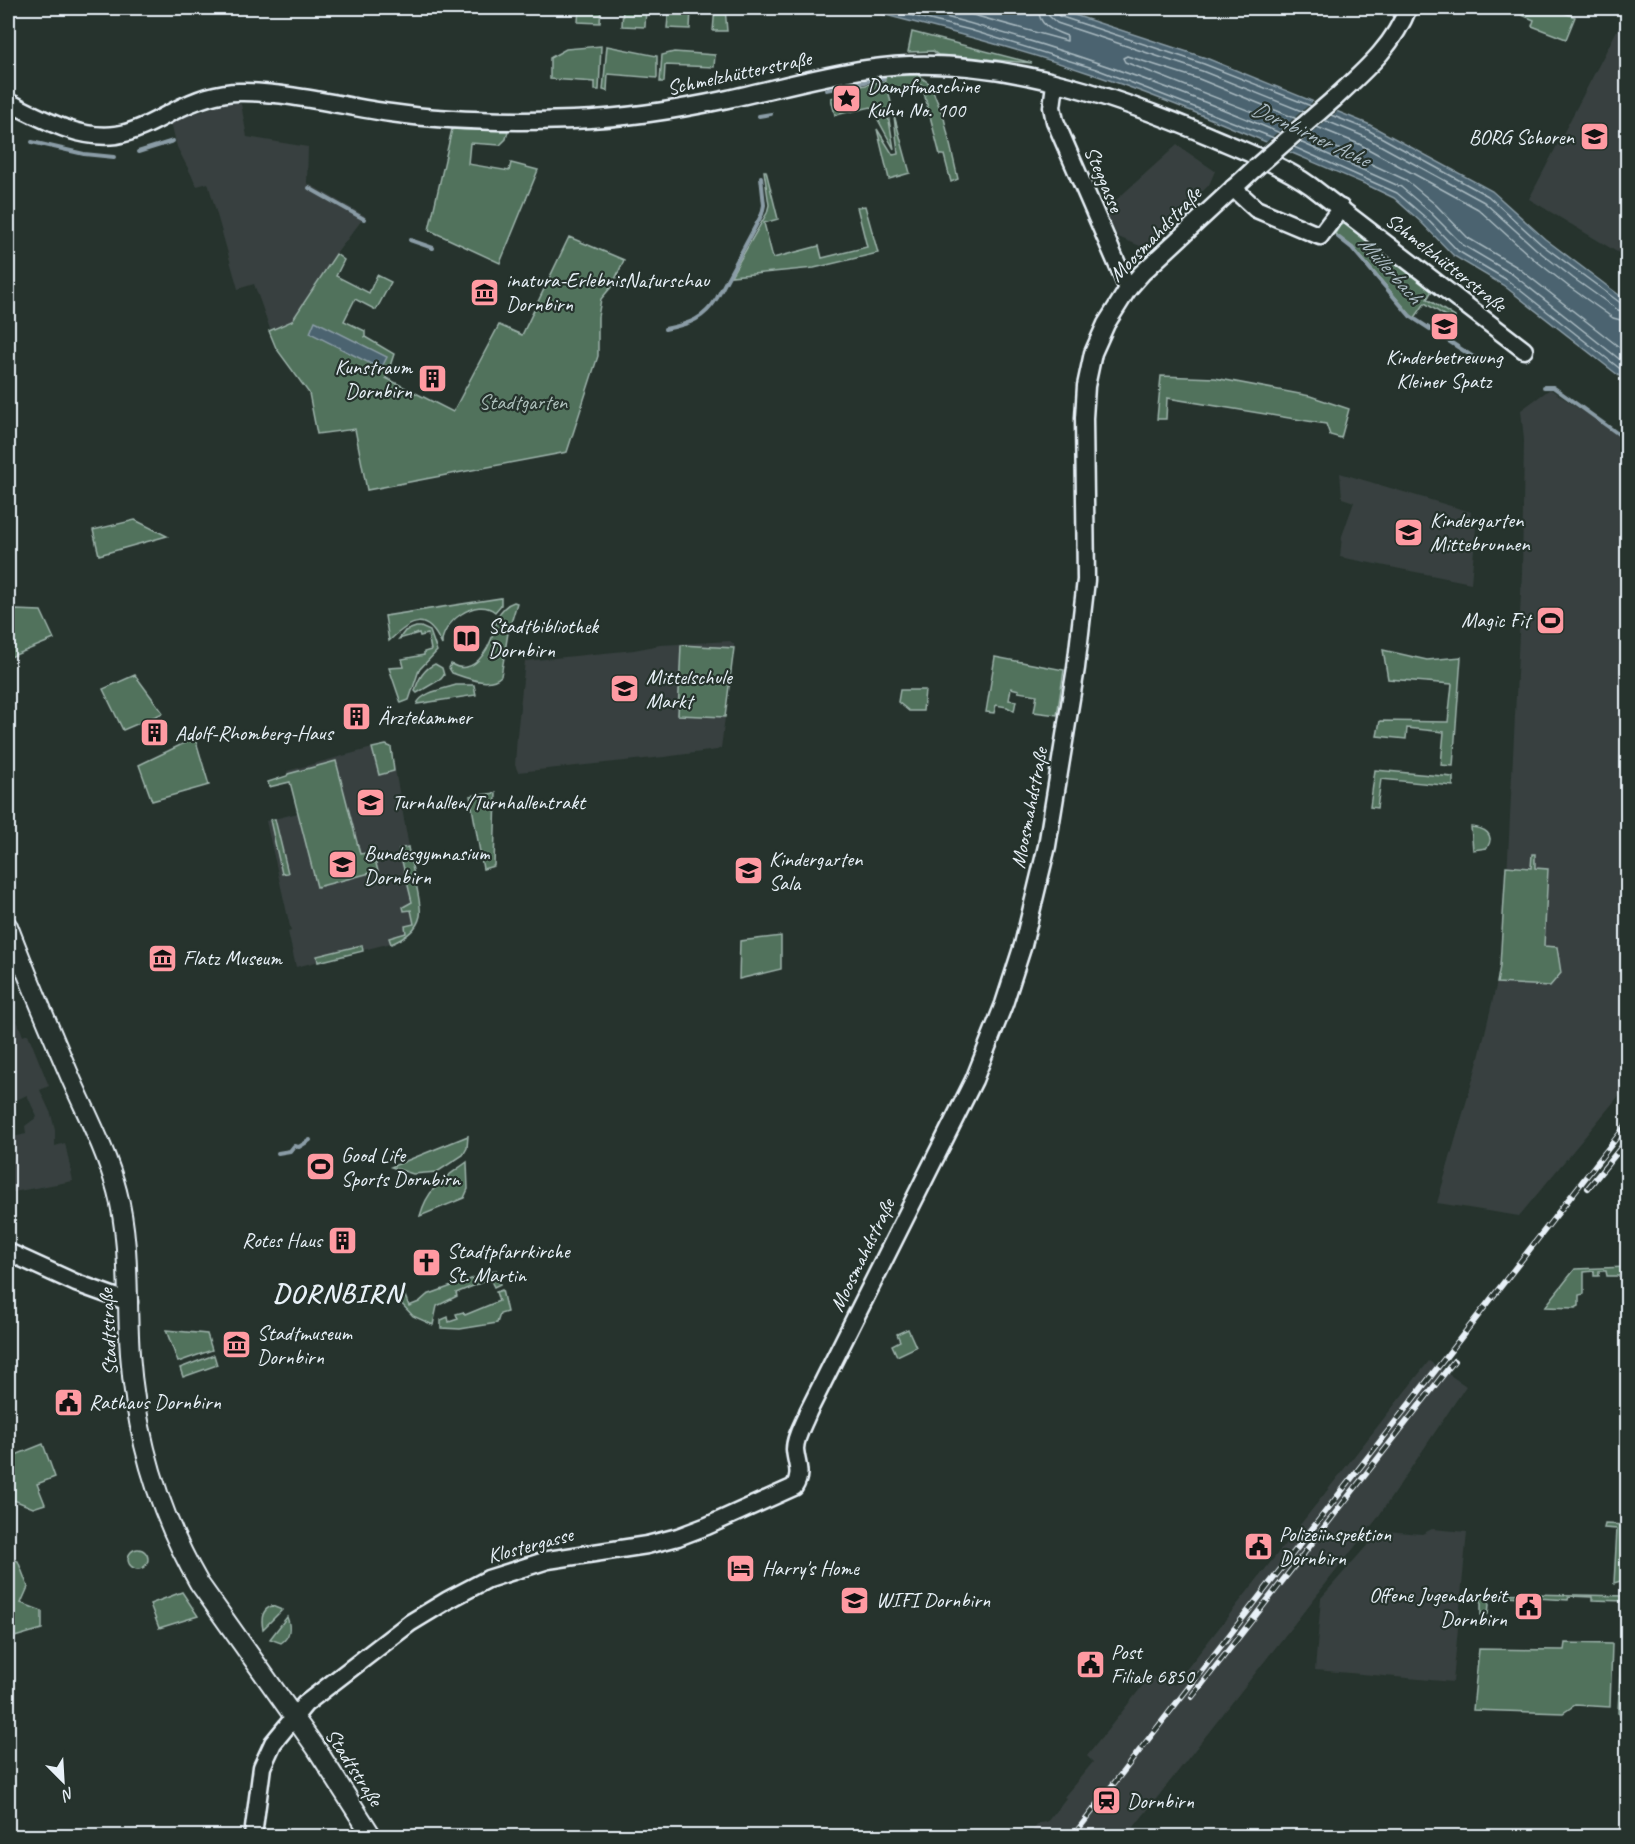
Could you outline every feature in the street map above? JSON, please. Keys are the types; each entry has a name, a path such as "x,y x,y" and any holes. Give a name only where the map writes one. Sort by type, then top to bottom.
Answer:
{"main road":[{"name":"Stadtstraße","path":"8,926 111,1170 122,1218 129,1302 130,1353 141,1438 166,1518 199,1583 323,1757 372,1836"}],"street":[{"name":"Moosmahdstraße","path":"800,1470 795,1449 804,1422 974,1080 1004,1004 1024,940 1056,798 1070,714 1086,580 1084,418 1086,386 1093,354 1102,333 1128,289 1157,257 1380,55 1394,37 1408,8"},
{"name":"Schmelzhütterstraße","path":"8,102 73,132 114,135 126,133 196,100 228,92 290,96 393,114 449,119 525,121 600,119 652,114 868,69 916,66 970,67 1026,76 1132,104 1278,166 1301,179 1341,208 1524,350"},
{"name":"Steggasse","path":"1055,84 1052,106 1055,121 1128,289"},
{"path":"1233,188 1256,209 1320,236 1341,208"},
{"path":"8,1252 97,1291 129,1302"},
{"name":"Klostergasse","path":"253,1836 259,1782 265,1758 273,1743 305,1704 410,1623 440,1604 488,1579 562,1557 647,1545 707,1526 794,1487 800,1470"}],"shaded area":[{"name":"BORG Schoren","path":"1627,11 1628,258 1529,199"},
{"path":"230,101 241,104 247,137 308,147 307,183 365,216 336,254 292,321 270,329 254,284 238,289 208,183 197,186 177,147 171,122"},
{"path":"1177,145 1215,171 1209,185 1145,248 1118,237 1105,210"},
{"path":"1550,389 1627,441 1627,1086 1519,1216 1437,1203 1479,1058 1496,986 1504,938 1522,573 1524,440 1521,410"},
{"name":"Kindergarten Mittebrunnen","path":"1340,473 1471,512 1470,519 1476,528 1471,583 1340,557 1342,536 1354,502 1342,498"},
{"name":"Mittelschule Markt","path":"730,641 734,644 734,648 721,748 664,757 518,772 515,765 525,661 634,650 660,645"},
{"name":"Bundesgymnasium Dornbirn","path":"387,744 391,747 420,917 412,930 399,941 296,967 288,932 291,931 266,821 298,813 287,771"},
{"path":"15,1015 23,1036 28,1034 49,1086 40,1090 51,1114 55,1130 55,1146 65,1143 73,1181 8,1193 8,1138 26,1134 25,1126 37,1117 27,1095 8,1104 8,1018"},
{"path":"1429,1361 1466,1386 1376,1520 1127,1836 1028,1836 1039,1823 1047,1822 1066,1798 1064,1797 1093,1762 1087,1756 1151,1675 1159,1681 1162,1677 1174,1685"},
{"path":"1432,1529 1467,1532 1453,1682 1315,1670 1321,1598 1377,1534 1386,1531 1422,1534"}],"green space":[{"path":"579,8 601,8 600,23 578,22"},
{"path":"623,8 646,8 645,27 622,26"},
{"path":"669,8 691,8 690,29 667,28"},
{"path":"715,8 725,8 727,31 713,31"},
{"path":"1506,8 1552,8 1575,17 1566,39 1532,26 1534,20"},
{"path":"912,32 1032,63 938,55 933,51 908,52"},
{"path":"601,46 599,90 595,90 595,82 550,79 550,58 566,49"},
{"path":"607,46 657,56 657,78 608,74 607,91 603,90"},
{"path":"674,52 715,55 714,67 665,65 664,82 660,82 662,55"},
{"path":"918,75 930,84 944,118 958,179 951,182 944,155 940,155 922,85 889,94 892,107 887,109 894,149 871,107 835,115 831,98 835,97 838,107 856,103 852,88 885,81 884,76"},
{"path":"894,115 910,173 889,179 877,129 893,155 898,154"},
{"path":"452,129 508,131 506,139 500,145 470,143 468,164 509,171 511,163 538,170 500,263 429,230"},
{"path":"764,171 766,171 778,219 764,223 773,258 819,246 822,258 867,247 857,207 865,206 878,253 814,268 731,276 767,213 769,205"},
{"path":"1348,223 1433,289 1427,299 1455,317 1453,321 1425,303 1414,319 1353,247 1335,234 1340,225"},
{"name":"Stadtgarten","path":"569,237 624,260 612,286 601,299 598,317 598,356 567,452 367,490 355,429 317,434 309,393 276,348 269,331 292,321 336,254 344,260 336,276 369,293 377,275 391,282 376,310 355,299 344,321 365,331 365,337 394,354 386,378 453,412 499,325 522,335"},
{"path":"1161,376 1215,378 1310,396 1349,409 1341,438 1330,435 1326,424 1167,398 1166,419 1157,419"},
{"path":"135,520 167,536 99,555 93,530"},
{"path":"501,598 501,605 495,612 479,607 461,614 447,628 442,645 431,627 418,622 405,628 389,641 385,616"},
{"path":"517,603 508,633 501,676 496,680 484,682 452,673 449,668 451,664 466,667 479,660 488,647 498,615 506,606"},
{"path":"15,610 41,611 54,639 8,658 8,613"},
{"path":"416,627 430,631 437,651 419,670 409,700 401,703 389,668 404,667 402,659 424,655 424,652 431,650 428,634 420,636 419,633 399,639 405,631"},
{"path":"681,645 734,648 725,717 678,715"},
{"path":"1383,650 1427,660 1461,657 1453,766 1441,765 1444,732 1407,728 1406,739 1377,736 1380,721 1448,722 1452,684 1388,679"},
{"path":"995,657 1064,670 1057,715 1034,712 1037,695 1018,692 1019,690 1011,688 1009,700 1016,701 1014,711 996,705 994,713 986,712"},
{"path":"435,664 442,668 444,675 417,693 415,691 420,679"},
{"path":"135,675 163,713 123,730 103,689"},
{"path":"456,685 474,685 476,695 417,704 428,694"},
{"path":"900,690 925,690 923,711 909,711 898,702"},
{"path":"195,738 209,785 152,801 139,765"},
{"path":"386,745 391,747 394,771 379,775 372,748"},
{"path":"336,761 360,854 373,852 378,871 317,887 290,782 269,787 268,782"},
{"path":"1375,770 1453,777 1453,786 1381,779 1377,808 1370,807"},
{"path":"496,793 494,866 483,869 470,796"},
{"path":"275,819 288,873 282,874 270,820"},
{"path":"1471,827 1480,829 1489,835 1487,848 1473,850"},
{"path":"408,847 418,893 420,916 416,926 409,933 391,944 389,938 406,933 405,926 414,924 411,910 404,911 403,907 412,902 399,849"},
{"path":"1532,854 1535,854 1535,868 1548,869 1544,946 1557,947 1561,973 1550,986 1497,983 1506,866 1531,868"},
{"path":"781,936 781,969 739,979 740,941"},
{"path":"362,945 363,951 318,962 317,956"},
{"path":"468,1136 467,1148 463,1155 437,1172 413,1174 391,1167"},
{"path":"467,1162 468,1189 464,1198 420,1216 432,1191"},
{"path":"1627,1267 1627,1276 1607,1276 1606,1271 1599,1271 1599,1276 1594,1276 1594,1271 1584,1272 1584,1294 1579,1295 1579,1306 1575,1308 1545,1307 1575,1269"},
{"path":"496,1270 500,1284 494,1287 490,1279 456,1293 457,1296 437,1306 433,1325 413,1316 399,1301 405,1296 409,1306 419,1302 427,1295"},
{"path":"502,1290 507,1312 500,1314 497,1323 460,1329 441,1328 441,1320 448,1317 449,1322 458,1319 456,1314 463,1312 465,1315 499,1301 496,1292"},
{"path":"908,1329 916,1347 897,1356 892,1345 900,1341 897,1334"},
{"path":"166,1330 207,1334 212,1350 178,1362"},
{"path":"214,1355 217,1365 183,1377 180,1368"},
{"path":"43,1444 55,1477 37,1484 45,1504 33,1508 14,1500 8,1515 8,1458"},
{"path":"1605,1524 1627,1525 1627,1569 1624,1580 1614,1583 1617,1529 1604,1528"},
{"path":"138,1549 145,1552 148,1559 145,1566 138,1569 131,1566 128,1559 131,1552"},
{"path":"8,1557 18,1561 28,1587 21,1603 42,1611 42,1629 8,1639"},
{"path":"182,1592 198,1616 159,1628 150,1604"},
{"path":"1481,1593 1627,1596 1627,1605 1625,1601 1592,1600 1592,1597 1569,1596 1568,1600 1490,1595 1488,1614 1481,1615"},
{"path":"272,1606 282,1610 263,1629 263,1616"},
{"path":"287,1617 289,1628 286,1638 281,1643 270,1639"},
{"path":"1627,1642 1626,1718 1618,1713 1621,1649"},
{"path":"1565,1643 1612,1644 1610,1707 1575,1705 1563,1713 1473,1710 1479,1649 1564,1650"}],"water":[{"name":"Dornbirner Ache","path":"858,8 1053,8 1206,58 1368,124 1492,191 1545,239 1627,301 1627,382 1503,285 1454,256 1394,198 1230,127 1129,87 1007,47"},
{"path":"315,321 387,357 381,369 310,333"}],"pier":[{"path":"1316,99 1340,109 1288,154 1264,144"}],"waterway":[{"name":"Müllerbach","path":"826,90 884,78"},
{"name":"Müllerbach","path":"759,116 771,114"},
{"name":"Müllerbach","path":"138,152 173,141"},
{"name":"Müllerbach","path":"32,142 84,154 114,157"},
{"name":"Müllerbach","path":"665,329 696,320 717,298 762,214 764,205 761,177"},
{"name":"Müllerbach","path":"309,188 364,219"},
{"name":"Müllerbach","path":"1338,237 1352,248 1410,316 1481,362"},
{"name":"Müllerbach","path":"410,240 433,248"},
{"name":"Müllerbach","path":"1544,387 1553,387 1628,441"},
{"path":"278,1153 290,1151 294,1146 299,1147 310,1140"}],"railway":[{"path":"1073,1836 1628,1123"},
{"path":"1588,1188 1628,1139"},
{"path":"1192,1697 1454,1361"}],"place":[{"name":"Dampfmaschine Kuhn No. 100","path":"846,98"},
{"name":"BORG Schoren","path":"1595,137"},
{"name":"inatura-ErlebnisNaturschau Dornbirn","path":"485,292"},
{"name":"Kinderbetreuung Kleiner Spatz","path":"1444,326"},
{"name":"Kunstraum Dornbirn","path":"433,379"},
{"name":"Kindergarten Mittebrunnen","path":"1409,532"},
{"name":"Magic Fit","path":"1551,620"},
{"name":"Stadtbibliothek Dornbirn","path":"467,638"},
{"name":"Mittelschule Markt","path":"625,689"},
{"name":"Ärztekammer","path":"357,717"},
{"name":"Adolf-Rhomberg-Haus","path":"154,733"},
{"name":"Turnhallen/Turnhallentrakt","path":"371,802"},
{"name":"Bundesgymnasium Dornbirn","path":"343,865"},
{"name":"Kindergarten Sala","path":"748,871"},
{"name":"Flatz Museum","path":"162,958"},
{"name":"Good Life Sports Dornbirn","path":"320,1167"},
{"name":"Rotes Haus","path":"343,1240"},
{"name":"Stadtpfarrkirche St. Martin","path":"426,1263"},
{"name":"Stadtmuseum Dornbirn","path":"236,1345"},
{"name":"Rathaus Dornbirn","path":"68,1402"},
{"name":"Polizeiinspektion Dornbirn","path":"1258,1546"},
{"name":"Harry's Home","path":"741,1568"},
{"name":"WIFI Dornbirn","path":"855,1600"},
{"name":"Offene Jugendarbeit Dornbirn","path":"1528,1607"},
{"name":"Post Filiale 6850","path":"1090,1664"},
{"name":"Dornbirn","path":"1106,1801"}],"district":[{"name":"DORNBIRN","path":"338,1293"}]}
